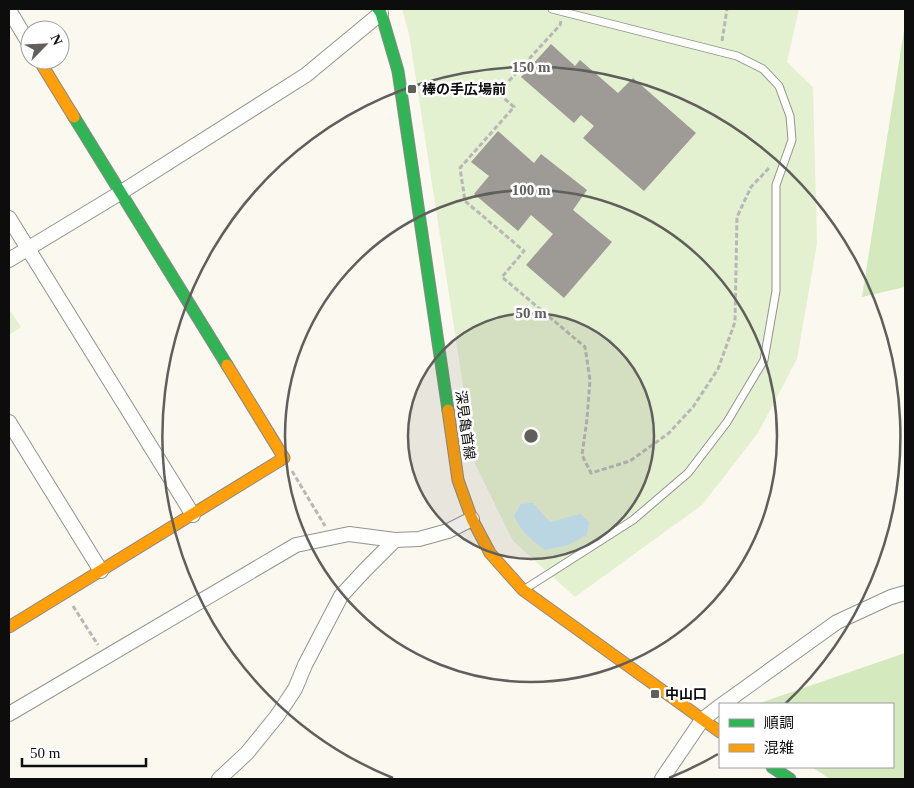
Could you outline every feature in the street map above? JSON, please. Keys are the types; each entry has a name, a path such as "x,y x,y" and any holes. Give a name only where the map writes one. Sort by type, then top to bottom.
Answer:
{"main road":[{"name":"深見亀首線","path":"382,11 398,71 458,480 472,519 490,553 523,590 719,731"},
{"path":"9,627 284,458 45,70"},
{"path":"774,768 790,779"}],"street":[{"path":"9,10 20,28"},
{"path":"9,260 120,193 306,75 382,11"},
{"path":"9,218 192,515"},
{"path":"9,422 100,571"},
{"path":"9,714 296,545 349,534 395,540 419,539 448,531 472,519"},
{"path":"219,779 247,753 277,716 295,689 305,665 342,596 395,540"},
{"path":"724,703 837,622 891,597 905,593"},
{"path":"662,779 702,720 719,707"}],"lane":[{"path":"523,590 633,520 688,473 727,422 764,360 776,291 776,185 792,140 790,116 779,86 762,69 737,56 552,9"}],"path":[{"path":"720,52 727,9"},
{"path":"565,12 560,25 498,93 514,106 460,168 465,201 524,251 502,277 585,347 590,380 582,455 591,474 630,461 669,433 693,407 718,370 735,322 737,217 751,187 772,164 784,161"},
{"path":"284,458 333,537"},
{"path":"65,593 106,657"}],"green space":[{"path":"402,9 799,9 787,62 813,87 817,244 797,359 758,433 702,505 575,597 513,541 475,464 409,34"},
{"path":"905,24 905,287 862,297"},
{"path":"9,309 21,327 9,335"},
{"path":"905,653 905,779 830,779 814,768 894,768 894,703 760,703"}],"water":[{"path":"533,503 550,522 580,514 589,522 587,535 568,545 545,550 527,535 514,516 521,504"}],"building":[{"path":"551,44 575,66 580,60 618,93 633,78 696,133 644,191 583,138 594,126 581,115 574,123 521,77"},
{"path":"498,131 534,163 541,154 587,190 573,210 612,242 564,298 526,265 553,234 531,215 518,231 474,194 489,176 471,162"}],"traffic: fast":[{"path":"378,9 381,13 398,71 448,410"},
{"path":"74,117 227,365"},
{"path":"774,768 790,779"}],"traffic: slow":[{"path":"45,70 74,117"},
{"path":"9,627 284,458 227,365"},
{"path":"448,410 458,480 472,519 490,553 523,590 719,731"}],"place":[{"name":"棒の手広場前","path":"412,89"},
{"name":"中山口","path":"655,694"}]}
